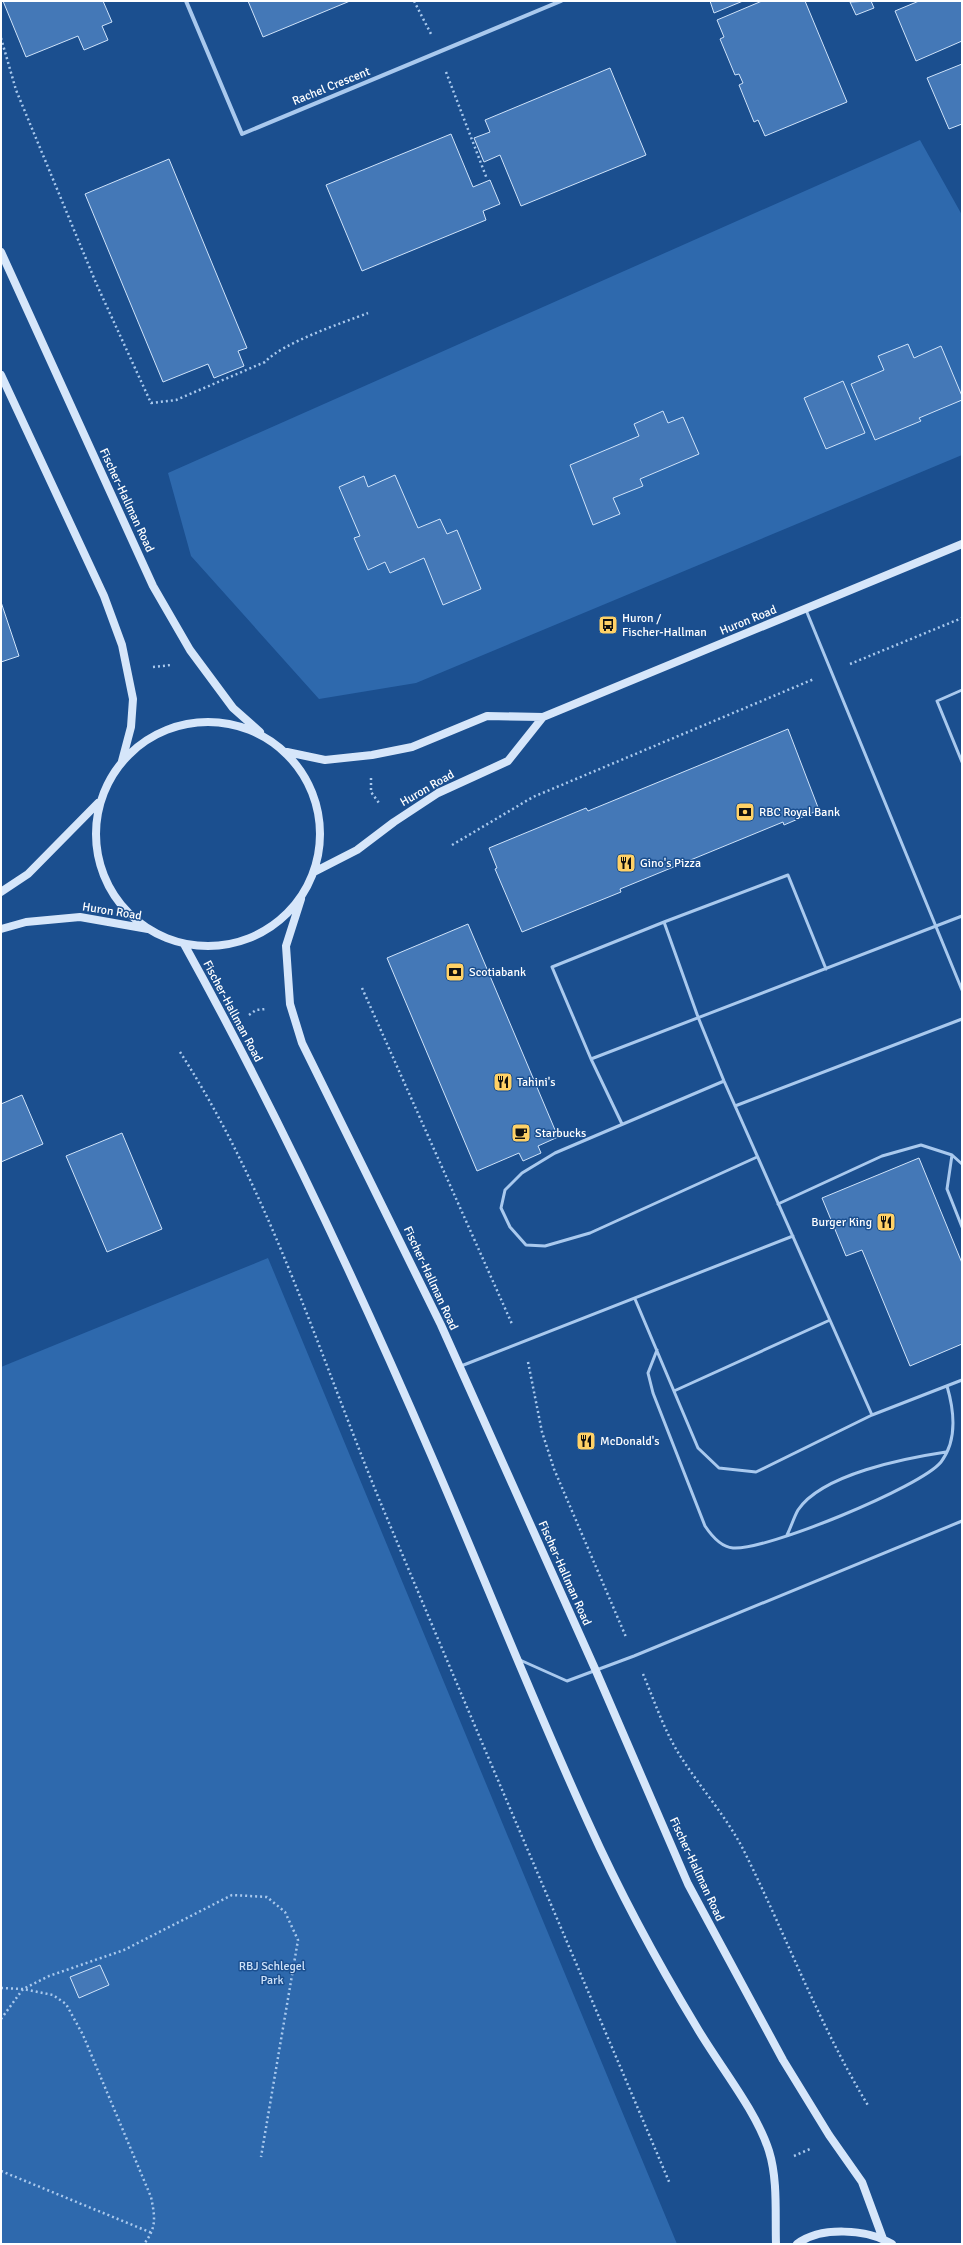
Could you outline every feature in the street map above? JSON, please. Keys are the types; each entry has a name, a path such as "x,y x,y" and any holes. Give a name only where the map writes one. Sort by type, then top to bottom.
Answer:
{"main road":[{"name":"Fischer-Hallman Road","path":"1,252 153,586 190,650 232,708 266,736"},
{"path":"1,375 104,596 122,645 132,699 131,727 122,761"},
{"name":"Huron Road","path":"287,752 325,760 372,754 412,747 487,716 543,717 962,544"},
{"name":"Huron Road","path":"314,872 357,850 394,822 438,793 508,761 543,717"},
{"path":"1,892 28,874 98,802 108,780 122,761 143,743 168,728 200,721 234,724 266,736 287,752 312,787 321,830 314,872 301,898 278,923 249,939 217,946 184,944 148,929 118,902 100,866 95,839 98,802"},
{"name":"Fischer-Hallman Road","path":"301,898 286,946 290,1004 302,1043 386,1211 459,1366 596,1672 688,1884 783,2060 829,2135 862,2182 883,2239"},
{"name":"Huron Road","path":"1,929 26,922 80,917 148,929"},
{"name":"Fischer-Hallman Road","path":"184,944 243,1053 376,1329 433,1458 516,1659 588,1822 636,1924 698,2030 749,2111 769,2151 775,2185 776,2244"},
{"path":"796,2244 826,2232 855,2231 883,2239 892,2244"}],"street":[{"name":"Rachel Crescent","path":"186,1 242,134 561,1"}],"lane":[{"path":"806,609 962,990"},
{"path":"962,690 937,701 962,762"},
{"path":"622,1124 591,1059 552,967 788,874 826,969"},
{"path":"591,1059 962,916"},
{"path":"664,922 698,1018 724,1081 872,1415"},
{"path":"735,1106 962,1019"},
{"path":"724,1081 556,1153 522,1173 505,1190 501,1208 510,1227 526,1245 545,1246 590,1233 757,1156"},
{"path":"778,1204 882,1156 920,1145 952,1155 962,1164"},
{"path":"952,1155 947,1189 962,1227"},
{"path":"459,1366 635,1299 792,1236"},
{"path":"635,1299 698,1448 719,1468 756,1472 872,1415 962,1380"},
{"path":"674,1391 830,1320"},
{"path":"656,1350 648,1373 653,1394 705,1526 715,1539 731,1548 752,1547 818,1526 925,1476 941,1461 952,1440 953,1407 947,1386"},
{"path":"787,1535 799,1510 820,1489 861,1472 907,1458 946,1452"},
{"path":"516,1659 567,1681 596,1672 962,1521"}],"path":[{"path":"414,1 432,36"},
{"path":"1,38 25,111 96,283 151,403 176,400 265,362 271,355 322,330 368,313"},
{"path":"446,72 487,178"},
{"path":"452,845 533,797 962,618"},
{"path":"153,667 172,665"},
{"path":"370,774 371,792 379,803"},
{"path":"362,988 520,1343 531,1372 542,1432 554,1469 634,1656 678,1753 742,1847 781,1926 817,2011 846,2070 869,2107"},
{"path":"248,1016 256,1010 266,1009"},
{"path":"180,1052 200,1084 262,1205 289,1267 319,1350 379,1498 670,2184"},
{"path":"1,2019 23,1989 49,1976 124,1950 232,1895 267,1897 285,1912 298,1940 261,2157"},
{"path":"1,1988 23,1989 53,1996 66,2004 83,2035 151,2197 154,2216 152,2234 144,2244"},
{"path":"794,2156 810,2149"},
{"path":"1,2171 152,2234"}],"green space":[{"path":"920,140 962,215 962,455 416,683 319,699 191,556 168,473"},
{"name":"RBJ Schlegel Park","path":"268,1258 677,2244 1,2244 1,1367"}],"building":[{"path":"3,1 103,1 112,22 102,26 108,40 84,50 78,36 26,57"},
{"path":"248,1 350,1 263,37"},
{"path":"710,1 743,1 714,13"},
{"path":"762,1 805,1 847,102 765,136 758,120 754,122 739,85 743,83 739,74 735,75 720,39 724,37 717,20"},
{"path":"871,1 874,8 856,15 850,2"},
{"path":"919,1 962,1 962,41 916,61 895,11"},
{"path":"962,64 962,124 949,129 927,78"},
{"path":"610,68 646,155 521,206 500,155 484,162 474,138 490,132 485,120"},
{"path":"451,134 473,187 490,180 500,204 483,211 486,220 362,271 326,185"},
{"path":"169,159 247,348 238,351 244,366 214,378 208,364 163,382 85,194"},
{"path":"908,344 914,358 941,346 962,396 962,400 919,418 921,421 875,440 851,384 884,370 878,356"},
{"path":"843,381 865,433 826,449 804,398"},
{"path":"663,411 668,423 683,417 699,454 640,479 643,486 613,498 620,514 593,525 570,465 639,436 634,424"},
{"path":"395,475 418,528 440,519 447,534 457,530 481,589 443,605 424,558 390,573 385,562 368,570 354,538 360,536 339,487 364,476 368,487"},
{"path":"1,602 19,656 1,662"},
{"path":"788,729 819,810 784,825 783,822 620,889 621,892 522,932 495,869 497,868 489,848 586,808 588,811"},
{"path":"468,924 558,1137 538,1146 541,1153 523,1161 519,1153 477,1171 387,958"},
{"path":"22,1095 43,1144 1,1162 1,1104"},
{"path":"122,1133 162,1229 107,1252 66,1156"},
{"path":"919,1158 962,1263 962,1344 910,1366 862,1250 846,1256 822,1198"},
{"path":"100,1965 109,1985 79,1998 70,1977"}],"place":[{"name":"Huron / Fischer-Hallman","path":"608,625"},
{"name":"RBC Royal Bank","path":"745,812"},
{"name":"Gino's Pizza","path":"626,863"},
{"name":"Scotiabank","path":"455,972"},
{"name":"Tahini's","path":"503,1082"},
{"name":"Starbucks","path":"521,1133"},
{"name":"Burger King","path":"886,1222"},
{"name":"McDonald's","path":"586,1441"}]}
